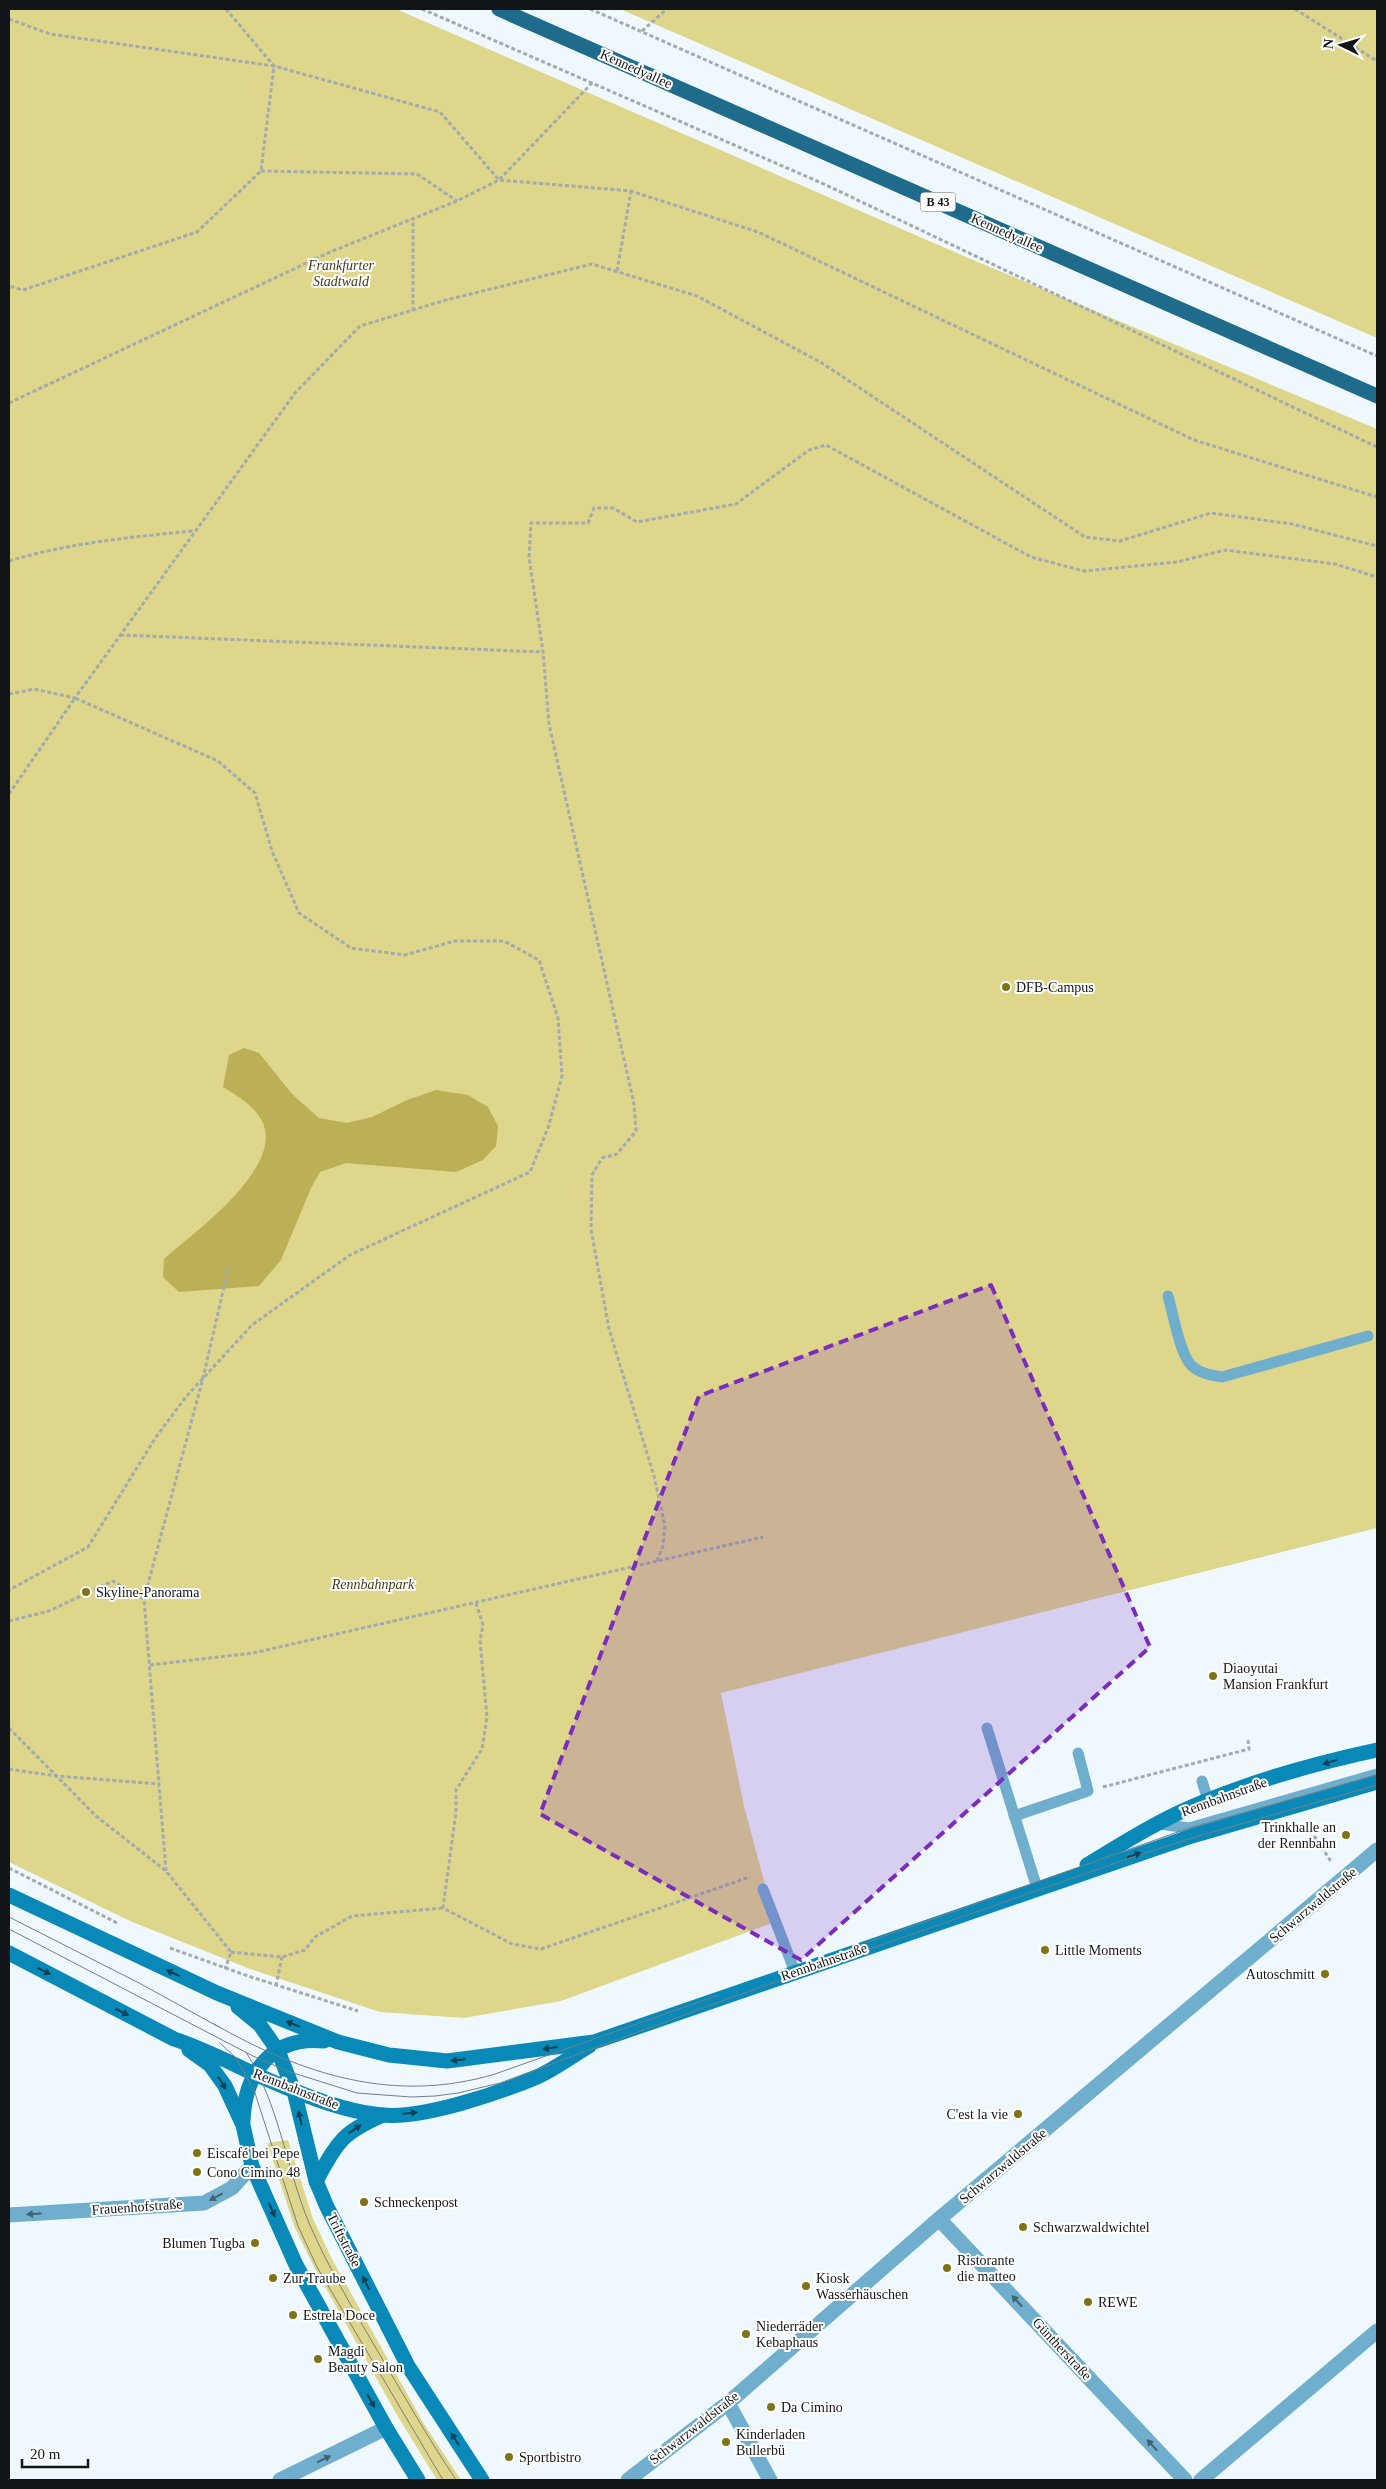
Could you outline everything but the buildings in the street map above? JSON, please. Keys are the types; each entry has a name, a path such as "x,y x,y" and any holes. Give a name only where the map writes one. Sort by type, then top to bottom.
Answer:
{"main road":[{"name":"Kennedyallee","path":"498,9 1377,396"},
{"name":"Rennbahnstraße","path":"1054,1882 1208,1800 1330,1762 1377,1750"},
{"name":"Rennbahnstraße","path":"9,1895 225,1997 338,2042 389,2056 447,2061 594,2042 1036,1888 1192,1836 1377,1782"},
{"name":"Rennbahnstraße","path":"9,1953 174,2038 198,2047 254,2074 328,2103 383,2116 433,2111 538,2077 594,2042"},
{"name":"Triftstraße","path":"225,1997 260,2025 278,2051 294,2091 316,2181 327,2207 408,2366 482,2480"},
{"path":"174,2038 210,2065 225,2086 243,2125 252,2166 296,2265 386,2428 418,2480"},
{"path":"243,2125 244,2102 254,2074 278,2051 291,2042 308,2039 338,2042"},
{"path":"316,2181 336,2145 355,2127 383,2116"}],"street":[{"name":"Schwarzwaldstraße","path":"628,2480 728,2403 940,2219 1377,1850"},
{"name":"Frauenhofstraße","path":"9,2215 204,2203 232,2188 252,2166"},
{"name":"Güntherstraße","path":"940,2219 1185,2480"},
{"path":"1201,2480 1377,2331"},
{"path":"728,2403 770,2480"},
{"path":"280,2480 386,2428"}],"lane":[{"path":"1168,1296 1183,1348 1191,1366 1203,1374 1222,1377 1368,1336"},
{"path":"986,1728 1036,1888"},
{"path":"1014,1816 1088,1791 1078,1753"},
{"path":"1160,1824 1189,1828 1377,1774"},
{"path":"1202,1781 1208,1800"},
{"path":"762,1889 795,1972"}],"path":[{"path":"9,286 23,290 197,232 261,171 274,66 226,9"},
{"path":"422,9 826,185 1377,447"},
{"path":"590,9 1377,356"},
{"path":"642,32 667,9"},
{"path":"1295,9 1377,61"},
{"path":"9,19 50,34 274,66 440,112 499,180 631,191 758,232 1194,440 1377,497"},
{"path":"9,403 330,252 457,201 499,180 592,83"},
{"path":"261,171 418,174 457,201"},
{"path":"616,271 631,191"},
{"path":"413,218 413,310"},
{"path":"9,794 194,531 295,393 360,326 413,310 592,264 697,296 822,362 1085,537 1120,541 1211,513 1292,524 1377,546"},
{"path":"656,1561 664,1546 665,1526 654,1476 609,1329 591,1230 592,1175 602,1158 617,1154 636,1131 634,1104 549,724 543,652 529,557 531,523 588,524 594,508 612,508 637,522 736,504 809,450 826,445 1031,557 1084,571 1177,562 1225,550 1335,564 1377,578"},
{"path":"9,561 47,550 135,537 194,531"},
{"path":"120,635 543,652"},
{"path":"9,694 34,689 75,698 218,761 255,793 272,851 299,913 351,948 405,955 455,941 504,941 538,960 558,1018 562,1076 548,1128 530,1172 350,1255 252,1325 202,1378 156,1437 88,1547 9,1590"},
{"path":"166,1871 144,1599 202,1378 229,1265"},
{"path":"150,1664 253,1653 763,1537"},
{"path":"9,1621 48,1611 113,1581 144,1599"},
{"path":"443,1908 456,1812 456,1790 482,1749 487,1717 480,1640 483,1625 476,1603"},
{"path":"9,1728 96,1816 166,1871 231,1952 282,1957 305,1950 315,1937 352,1916 443,1908 512,1944 541,1949 751,1877"},
{"path":"1088,1791 1249,1748 1248,1740"},
{"path":"9,1769 56,1776 160,1784"},
{"path":"1307,1825 1332,1863"},
{"path":"9,1868 122,1926"},
{"path":"162,1945 276,1986 358,2011"},
{"path":"225,1968 231,1952"},
{"path":"276,1986 282,1957"}],"highlighted area":[{"path":"991,1285 1150,1647 801,1960 540,1814 699,1396"}],"green space":[{"path":"9,9 396,9 966,257 1377,429 1377,1528 721,1693 744,1806 775,1922 561,2001 464,2018 380,2012 250,1969 130,1921 9,1862"},
{"path":"620,9 1377,9 1377,338"},
{"path":"288,2140 313,2219 333,2261 424,2424 461,2480 437,2480 397,2415 314,2267 295,2228 267,2143"}],"shaded area":[{"path":"244,1048 259,1053 292,1094 319,1118 347,1123 372,1117 407,1100 436,1090 468,1095 488,1107 498,1126 496,1146 483,1160 456,1172 346,1163 320,1172 311,1188 281,1260 259,1286 179,1292 163,1277 164,1259 234,1196 250,1177 261,1157 266,1137 261,1119 249,1105 223,1087 229,1055"}],"tram line":[{"path":"865,1943 1189,1828 1377,1775"},
{"path":"9,1929 253,2056 287,2071 357,2093 411,2097 435,2096 458,2093 500,2083 730,1998 1127,1859 1192,1838 1377,1785"},
{"path":"9,1917 141,1984 219,2027"},
{"path":"214,2024 281,2058 316,2070 350,2079 386,2085 421,2086 458,2083 495,2074 716,1996"},
{"path":"220,2043 236,2058 254,2090 298,2226 317,2267 443,2480"},
{"path":"246,2052 267,2093 301,2202 324,2256 377,2350 456,2480"}],"place":[{"name":"DFB-Campus","path":"1006,987"},
{"name":"Skyline-Panorama","path":"86,1592"},
{"name":"Diaoyutai Mansion Frankfurt","path":"1213,1676"},
{"name":"Trinkhalle an der Rennbahn","path":"1346,1835"},
{"name":"Little Moments","path":"1045,1950"},
{"name":"Autoschmitt","path":"1325,1974"},
{"name":"C'est la vie","path":"1018,2114"},
{"name":"Eiscafé bei Pepe","path":"197,2153"},
{"name":"Cono Cimino 48","path":"197,2172"},
{"name":"Schneckenpost","path":"364,2202"},
{"name":"Schwarzwaldwichtel","path":"1023,2227"},
{"name":"Blumen Tugba","path":"255,2243"},
{"name":"Ristorante die matteo","path":"947,2268"},
{"name":"Zur Traube","path":"273,2278"},
{"name":"Kiosk Wasserhäuschen","path":"806,2286"},
{"name":"REWE","path":"1088,2302"},
{"name":"Estrela Doce","path":"293,2315"},
{"name":"Niederräder Kebaphaus","path":"746,2334"},
{"name":"Magdi Beauty Salon","path":"318,2359"},
{"name":"Da Cimino","path":"771,2407"},
{"name":"Kinderladen Bullerbü","path":"726,2442"},
{"name":"Sportbistro","path":"509,2457"}],"park label":[{"name":"Frankfurter Stadtwald","path":"341,274"},
{"name":"Rennbahnpark","path":"373,1584"}]}
